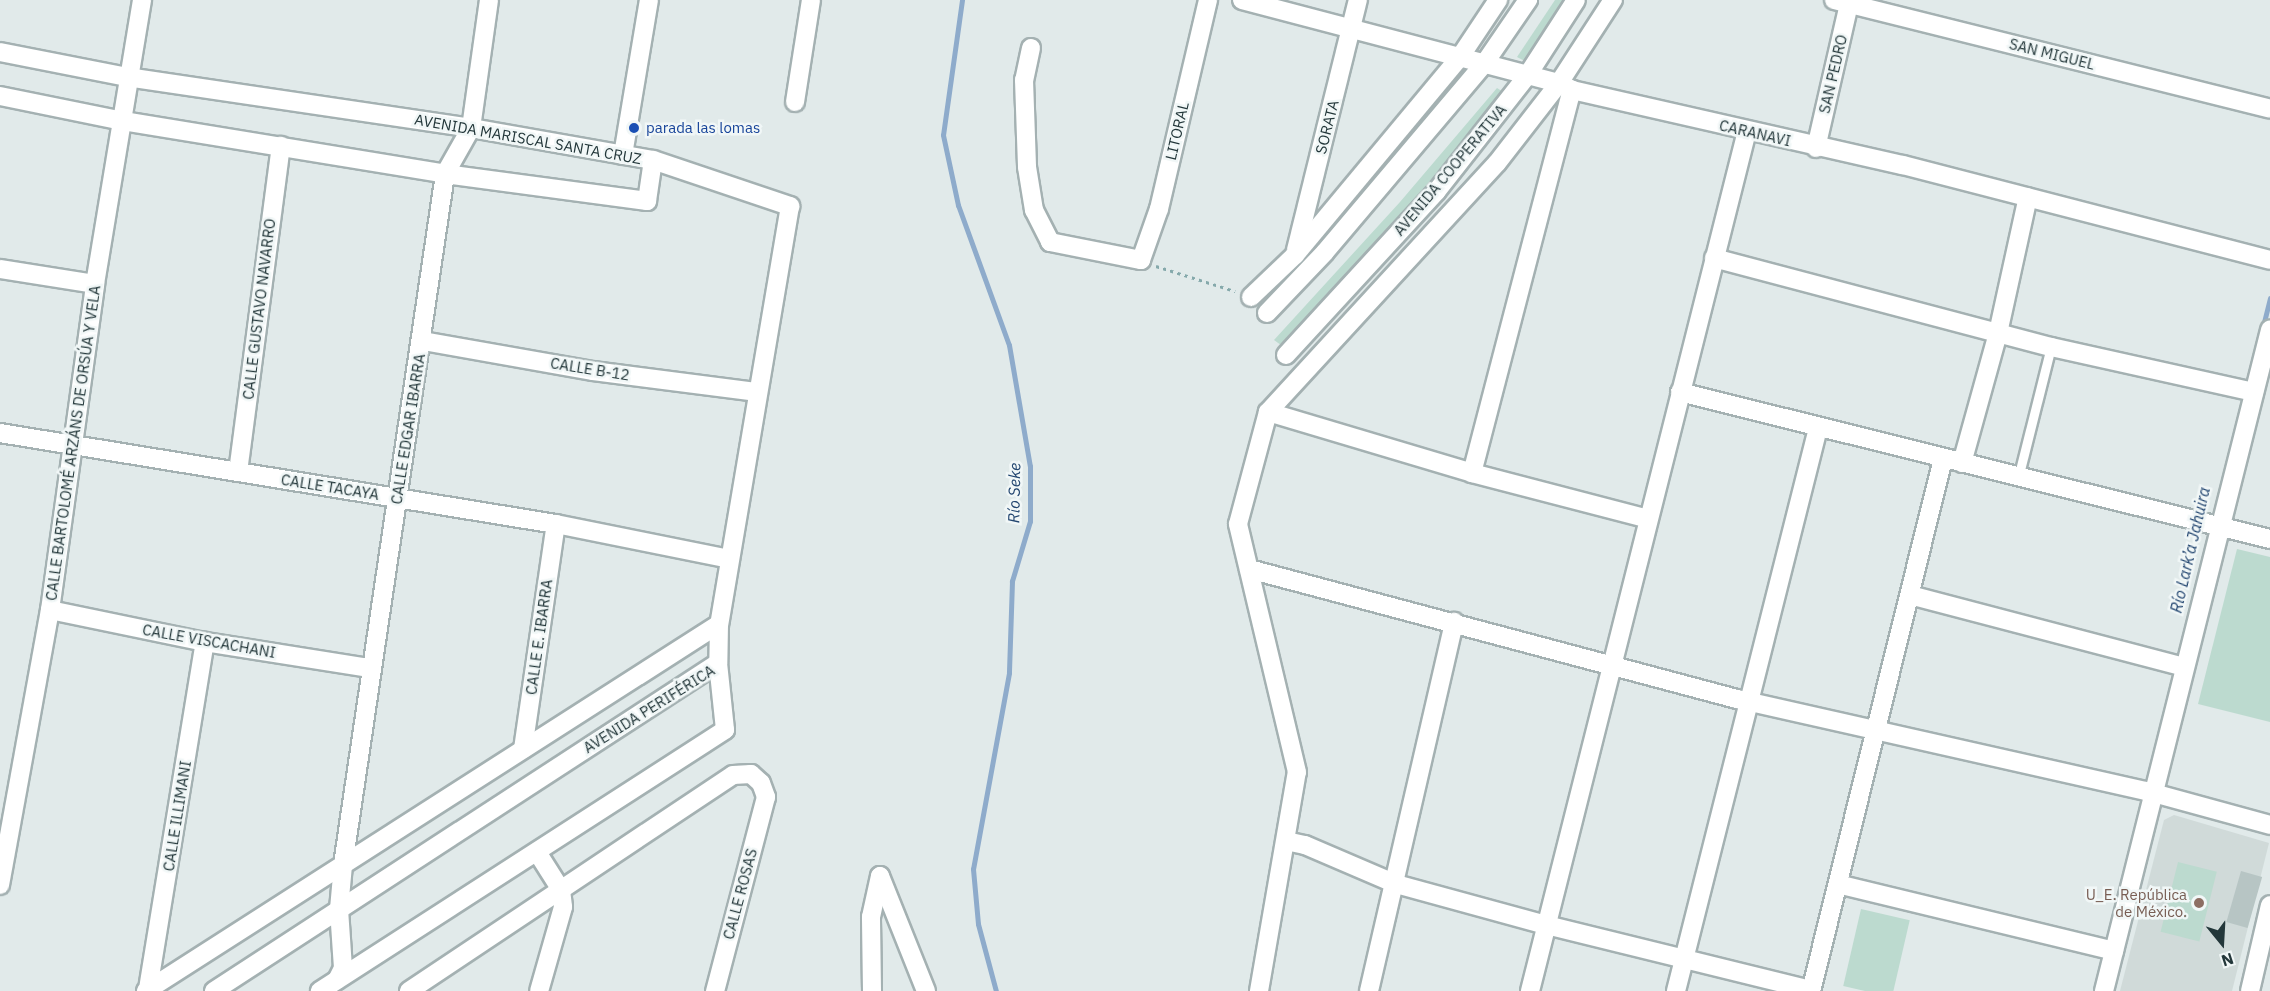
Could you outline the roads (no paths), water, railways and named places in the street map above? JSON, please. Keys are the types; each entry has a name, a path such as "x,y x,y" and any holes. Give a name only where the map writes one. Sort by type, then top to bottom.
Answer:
{"street":[{"name":"CALLE BARTOLOMÉ ARZÁNS DE ORSÚA Y VELA","path":"0,885 50,610 95,284 123,121 127,77 142,0"},
{"name":"CALLE EDGAR IBARRA","path":"339,986 344,950 339,909 343,865 370,668 423,341 445,174 471,128 489,0"},
{"path":"623,155 649,0"},
{"path":"795,102 811,0"},
{"name":"LITORAL","path":"1031,48 1024,80 1027,167 1034,210 1050,242 1141,260 1159,209 1208,0"},
{"name":"CARANAVI","path":"1242,0 1565,87 1816,148 2028,196 2270,260"},
{"name":"SORATA","path":"1295,255 1358,0"},
{"path":"1251,297 1295,255 1460,57 1498,0"},
{"path":"1267,313 1325,252 1484,64 1528,0"},
{"name":"AVENIDA COOPERATIVA","path":"1286,355 1436,192 1527,76 1576,0"},
{"path":"1259,991 1297,772 1238,524 1268,412 1565,87 1613,0"},
{"name":"SAN MIGUEL","path":"1845,1 2270,109"},
{"name":"SAN PEDRO","path":"1816,148 1845,1"},
{"name":"AVENIDA MARISCAL SANTA CRUZ","path":"0,52 127,77 471,128 653,160 647,201 445,174 123,121 0,96"},
{"path":"1472,473 1565,87"},
{"path":"1530,991 1614,666 1648,519 1746,131"},
{"name":"CALLE GUSTAVO NAVARRO","path":"238,472 281,146"},
{"path":"653,160 790,206 719,624 718,663"},
{"path":"1962,463 1998,333 2028,196"},
{"path":"1714,258 2051,347 2254,392"},
{"path":"0,269 95,284"},
{"path":"2104,991 2270,330"},
{"name":"CALLE B-12","path":"423,341 593,371 758,392"},
{"path":"1680,392 2270,539"},
{"path":"1268,412 1472,473 1648,519"},
{"path":"1676,991 1752,702 1818,428"},
{"name":"CALLE TACAYA","path":"0,433 556,524 730,559"},
{"path":"1286,841 1305,845 1396,884 1546,925 1685,957 1811,990 1943,459"},
{"name":"CALLE E. IBARRA","path":"523,749 556,524"},
{"path":"1250,569 1752,702 2153,793 2270,825"},
{"path":"1910,595 2184,667"},
{"name":"CALLE VISCACHANI","path":"50,610 205,642 370,668"},
{"path":"1369,991 1396,884 1454,622"},
{"path":"147,990 719,624"},
{"name":"CALLE ILLIMANI","path":"147,990 205,642"},
{"name":"AVENIDA PERIFÉRICA","path":"214,991 718,663 725,730 537,852 339,986 320,991"},
{"name":"CALLE ROSAS","path":"561,890 733,775 751,774 761,783 766,797 715,991"},
{"path":"537,852 561,890 563,907 539,991"},
{"path":"872,991 871,916 880,876 926,991"},
{"path":"1838,884 2114,951"},
{"path":"409,991 561,890"},
{"path":"2250,991 2270,905"}],"lane":[{"path":"2018,478 2051,347"}],"waterway":[{"name":"Río Seke","path":"962,0 943,135 958,205 1009,345 1030,466 1030,521 1012,581 1009,673 973,869 978,924 996,991"},
{"name":"Río Lark’a Jahuira","path":"2262,330 2270,298"},
{"name":"Río Lark’a Jahuira","path":"2189,618 2241,409"}],"place":[{"name":"parada las lomas","path":"634,128"},
{"name":"U_E. República de México.","path":"2199,903"}]}
